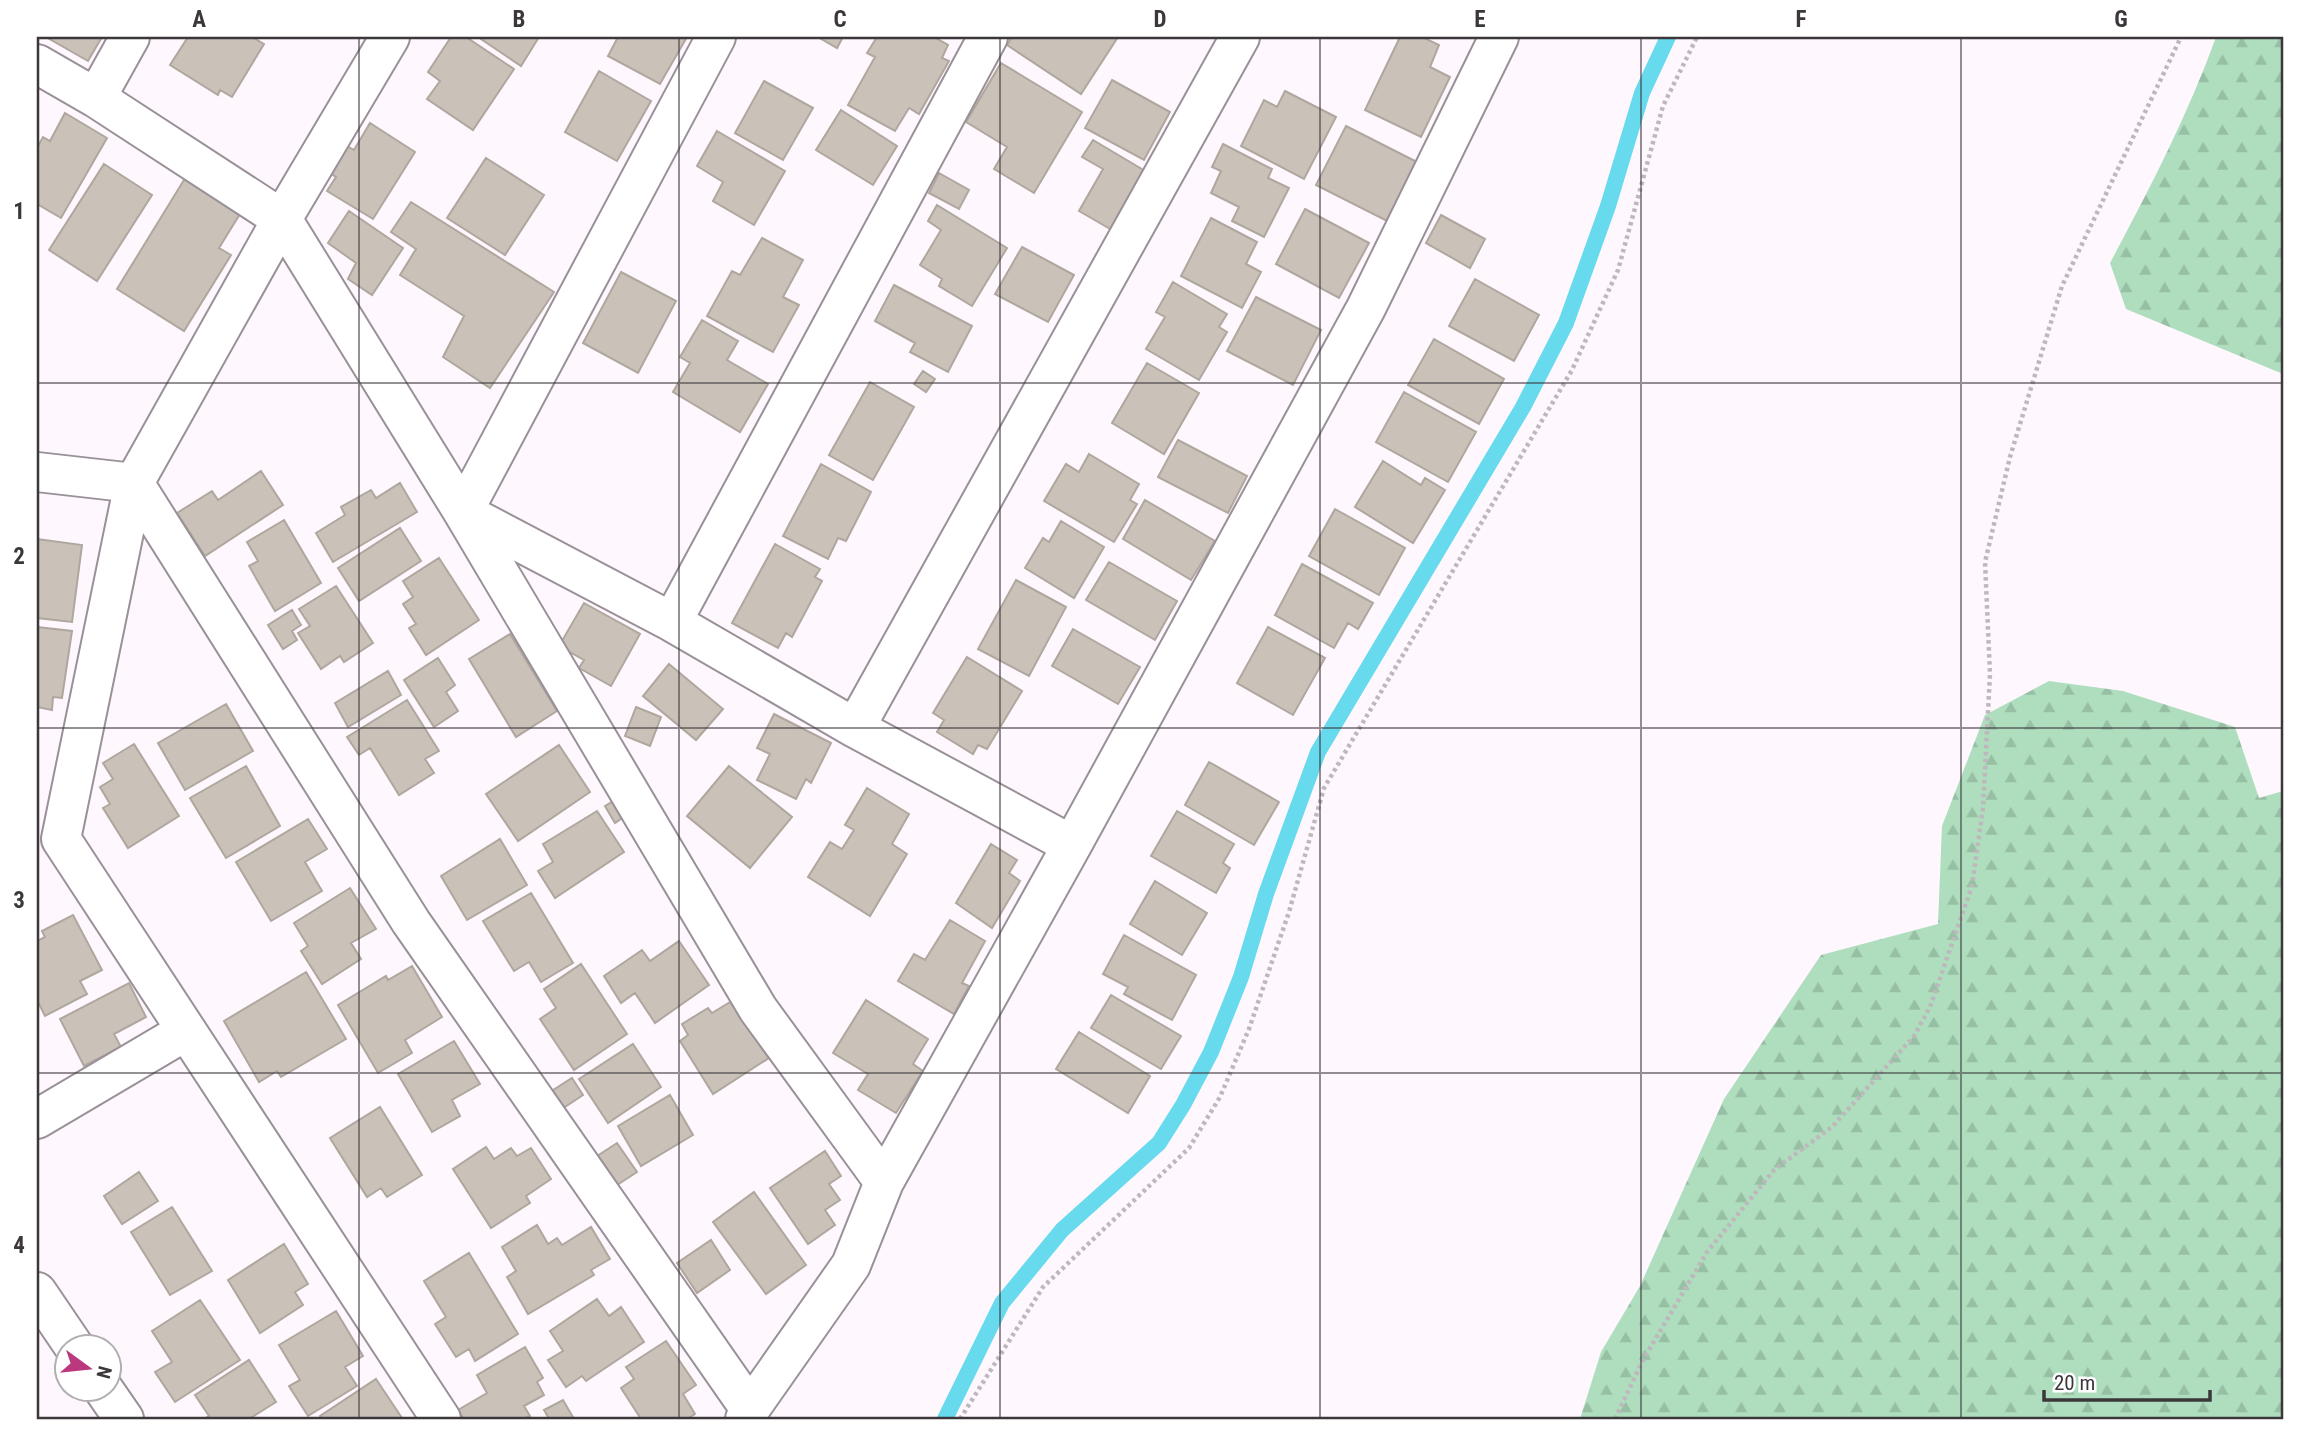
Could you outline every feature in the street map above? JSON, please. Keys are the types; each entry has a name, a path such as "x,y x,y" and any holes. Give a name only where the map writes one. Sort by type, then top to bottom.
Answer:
{"street":[{"path":"96,98 130,37"},
{"path":"390,37 282,219 134,483 49,837 186,1031 441,1419"},
{"path":"463,512 716,37"},
{"path":"672,622 988,37"},
{"path":"855,728 1240,37"},
{"path":"134,483 411,922 748,1414 851,1265 884,1182 1366,308 1499,37"},
{"path":"37,64 96,98 282,219 463,512 758,1009 884,1182"},
{"path":"37,472 134,483"},
{"path":"463,512 672,622 855,728 1072,845"},
{"path":"37,1119 186,1031"},
{"path":"37,1292 66,1334"},
{"path":"114,1404 124,1419"}],"path":[{"path":"960,1419 1043,1287 1189,1148 1220,1097 1249,1029 1280,938 1324,788 1572,370 1618,270 1663,106 1697,37"},
{"path":"1615,1419 1643,1360 1707,1252 1774,1170 1833,1126 1914,1036 1930,1007 1972,886 1981,821 1990,674 1985,562 2010,457 2062,286 2181,37"}],"green space":[{"path":"2216,37 2283,37 2283,374 2126,309 2110,263 2180,124"},
{"path":"2049,681 2123,691 2235,727 2259,798 2283,791 2283,1419 1580,1419 1601,1352 1640,1286 1724,1099 1821,955 1938,924 1942,826 1985,715"}],"building":[{"path":"46,37 102,37 88,61"},
{"path":"188,37 252,37 264,44 232,97 220,90 218,95 170,65"},
{"path":"451,37 466,37 514,69 473,130 427,99 440,81 428,72"},
{"path":"478,37 539,37 521,66"},
{"path":"618,37 687,37 660,84 608,56"},
{"path":"818,37 843,37 837,48"},
{"path":"877,37 934,37 948,45 942,58 949,61 919,114 909,108 895,131 848,105 875,57 867,53"},
{"path":"1012,37 1118,37 1081,94 1007,45"},
{"path":"1400,37 1422,37 1439,45 1430,67 1450,77 1421,137 1365,110"},
{"path":"1001,63 1082,112 1034,193 994,169 1007,147 966,122"},
{"path":"599,71 651,101 617,161 565,132"},
{"path":"1112,80 1170,112 1144,160 1085,128"},
{"path":"764,81 813,108 783,160 735,133"},
{"path":"1285,91 1336,117 1304,179 1241,146 1264,100 1277,107"},
{"path":"841,110 897,146 873,185 816,150"},
{"path":"65,113 107,138 61,218 37,204 37,148 43,137 50,141"},
{"path":"370,123 415,152 373,219 327,191 336,177 330,173 347,146 354,150"},
{"path":"1346,126 1417,162 1387,221 1316,185"},
{"path":"717,131 785,171 754,225 713,201 723,182 697,166"},
{"path":"1093,140 1152,175 1117,233 1079,211 1103,169 1082,157"},
{"path":"1223,144 1272,169 1268,178 1289,188 1264,237 1232,221 1239,207 1211,193 1221,171 1212,167"},
{"path":"486,158 544,195 505,255 447,218"},
{"path":"104,164 152,195 97,281 49,250"},
{"path":"939,173 969,190 959,209 929,193"},
{"path":"187,175 243,209 219,248 231,255 184,331 117,289"},
{"path":"411,202 554,292 490,388 443,357 464,316 400,275 416,249 391,232"},
{"path":"937,205 1007,248 972,306 939,286 942,279 920,265 941,230 928,221"},
{"path":"1305,209 1369,243 1339,298 1276,264"},
{"path":"349,211 403,248 372,295 348,279 356,263 328,243"},
{"path":"1441,215 1485,239 1470,268 1426,243"},
{"path":"1211,218 1257,242 1246,264 1261,272 1242,308 1181,276"},
{"path":"762,238 803,260 783,297 799,305 773,352 707,316 732,271 740,275"},
{"path":"1022,247 1074,275 1048,322 995,294"},
{"path":"621,272 676,301 638,373 583,343"},
{"path":"1475,279 1539,315 1514,361 1449,326"},
{"path":"1173,282 1227,314 1219,327 1227,332 1199,380 1146,349 1165,317 1156,312"},
{"path":"894,285 972,326 948,372 910,352 915,343 875,321"},
{"path":"1256,297 1321,330 1293,385 1227,351"},
{"path":"702,320 738,341 727,360 768,384 740,432 673,392 690,363 680,357"},
{"path":"1434,339 1504,379 1479,424 1408,385"},
{"path":"1147,363 1199,393 1164,454 1112,423"},
{"path":"923,371 935,379 926,392 914,384"},
{"path":"870,382 914,407 873,480 829,455"},
{"path":"1404,392 1476,432 1448,482 1376,442"},
{"path":"1178,440 1247,476 1228,513 1158,477"},
{"path":"1089,454 1139,484 1130,500 1137,504 1114,542 1044,501 1066,464 1079,472"},
{"path":"1383,461 1421,485 1425,478 1445,490 1413,543 1355,507"},
{"path":"821,464 871,492 846,541 838,538 828,559 783,536"},
{"path":"261,471 283,505 205,556 177,513 212,491 218,500"},
{"path":"400,483 417,512 333,562 316,533 345,515 341,507 371,490 376,498"},
{"path":"1145,500 1215,541 1191,580 1123,539"},
{"path":"1335,509 1405,548 1379,595 1309,556"},
{"path":"284,520 321,583 275,611 249,566 258,561 247,542"},
{"path":"1061,521 1104,547 1074,598 1025,568 1043,538 1049,542"},
{"path":"400,528 421,561 359,601 338,568"},
{"path":"37,539 82,545 72,622 37,618"},
{"path":"775,544 820,569 815,577 822,581 792,637 786,633 778,648 732,623"},
{"path":"439,558 479,620 426,655 409,628 416,624 403,604 413,597 403,581"},
{"path":"1109,562 1177,601 1155,640 1086,600"},
{"path":"1302,564 1373,603 1358,629 1348,623 1334,648 1275,615"},
{"path":"1016,580 1066,607 1029,676 978,649"},
{"path":"336,586 373,643 344,662 340,656 321,669 298,633 310,626 299,609"},
{"path":"584,603 640,634 611,686 579,668 584,660 559,646"},
{"path":"292,610 301,625 292,631 297,640 283,649 268,625"},
{"path":"37,627 72,631 62,698 53,697 52,710 37,707"},
{"path":"1268,627 1325,658 1293,715 1237,683"},
{"path":"1073,629 1140,667 1118,704 1052,666"},
{"path":"510,634 557,711 516,737 469,659"},
{"path":"967,657 1022,691 987,749 978,745 973,754 937,732 944,720 933,713"},
{"path":"438,658 455,685 446,692 458,711 434,727 404,680"},
{"path":"669,664 723,709 696,740 643,696"},
{"path":"388,671 401,695 348,727 335,703"},
{"path":"407,700 439,751 425,759 434,773 399,795 370,748 359,755 347,737"},
{"path":"226,704 253,751 185,790 158,743"},
{"path":"636,707 661,717 650,746 625,736"},
{"path":"774,714 831,743 811,783 806,779 796,799 757,780 770,754 757,748"},
{"path":"134,744 179,816 128,848 103,808 110,804 100,787 113,779 103,763"},
{"path":"559,745 590,792 518,841 486,794"},
{"path":"1209,762 1279,802 1254,845 1185,805"},
{"path":"246,766 280,826 226,858 190,798"},
{"path":"729,766 792,817 750,868 687,816"},
{"path":"867,788 909,814 892,844 907,854 870,916 808,877 830,842 842,849 854,830 845,825"},
{"path":"622,796 631,812 615,823 605,806"},
{"path":"597,811 624,852 555,898 538,871 553,862 543,844"},
{"path":"1177,811 1234,844 1223,863 1230,868 1216,893 1151,856"},
{"path":"308,819 327,849 305,862 322,891 271,921 236,862"},
{"path":"500,839 527,885 467,920 441,876"},
{"path":"991,844 1017,860 1009,873 1020,881 992,928 956,903"},
{"path":"1155,881 1207,913 1182,955 1130,924"},
{"path":"350,888 376,929 351,943 361,959 322,984 301,951 308,946 294,923"},
{"path":"531,893 573,963 541,982 529,962 514,971 483,921"},
{"path":"73,915 102,970 80,981 87,994 45,1016 37,1000 37,941 45,937 42,931"},
{"path":"950,920 985,941 962,983 969,986 954,1014 898,981 914,954 925,960"},
{"path":"1124,935 1196,975 1172,1020 1124,994 1128,987 1103,974"},
{"path":"679,941 709,985 655,1023 635,993 621,1003 604,976 642,950 650,961"},
{"path":"581,964 627,1034 574,1070 540,1019 556,1008 544,989"},
{"path":"412,966 442,1017 405,1040 412,1053 378,1073 338,1005 386,976 388,980"},
{"path":"306,972 346,1039 281,1077 277,1071 259,1082 224,1021"},
{"path":"129,983 146,1017 114,1034 121,1047 84,1066 60,1019"},
{"path":"1111,995 1181,1036 1161,1069 1091,1028"},
{"path":"735,999 772,1056 713,1094 680,1041 688,1035 682,1024 708,1008 712,1013"},
{"path":"866,1000 928,1039 913,1064 923,1071 896,1113 858,1090 868,1074 833,1053"},
{"path":"1079,1032 1150,1076 1128,1113 1056,1069"},
{"path":"454,1041 480,1084 452,1100 460,1116 432,1132 398,1074"},
{"path":"633,1044 661,1087 608,1123 579,1079"},
{"path":"572,1078 583,1095 559,1111 547,1094"},
{"path":"670,1095 693,1135 641,1166 618,1126"},
{"path":"380,1107 422,1175 387,1197 381,1188 367,1197 330,1138"},
{"path":"617,1143 637,1172 611,1189 591,1160"},
{"path":"486,1147 494,1159 511,1148 517,1156 531,1148 551,1179 526,1196 530,1203 491,1228 453,1169"},
{"path":"825,1151 841,1176 829,1184 840,1200 825,1210 835,1225 808,1244 770,1188"},
{"path":"139,1172 158,1201 122,1224 104,1196"},
{"path":"754,1192 806,1265 766,1294 713,1222"},
{"path":"172,1207 212,1271 170,1295 131,1232"},
{"path":"537,1225 548,1244 557,1238 562,1245 591,1227 610,1259 591,1270 594,1275 528,1314 507,1277 516,1271 502,1247"},
{"path":"711,1240 730,1270 697,1293 677,1263"},
{"path":"284,1244 308,1284 295,1292 303,1305 260,1333 228,1280"},
{"path":"469,1253 518,1334 475,1361 469,1349 456,1357 435,1324 446,1317 424,1281"},
{"path":"597,1299 609,1316 621,1307 644,1342 586,1381 582,1376 566,1387 548,1360 563,1351 550,1331"},
{"path":"200,1300 240,1360 175,1402 155,1372 172,1362 152,1331"},
{"path":"336,1311 363,1356 345,1367 357,1386 308,1416 289,1386 300,1380 279,1345"},
{"path":"666,1341 696,1385 683,1394 695,1414 687,1419 641,1419 621,1388 634,1379 626,1367"},
{"path":"525,1347 543,1378 537,1382 544,1395 524,1406 530,1416 523,1419 464,1419 458,1410 487,1393 477,1375"},
{"path":"249,1360 276,1402 249,1419 204,1419 209,1416 195,1395"},
{"path":"376,1379 402,1418 322,1419 320,1416"},
{"path":"563,1400 574,1419 545,1419 548,1417 544,1410"}],"waterway":[{"path":"945,1419 1002,1303 1062,1230 1159,1143 1211,1052 1241,977 1266,894 1318,752 1523,407 1566,323 1608,206 1642,93 1668,37"}]}
